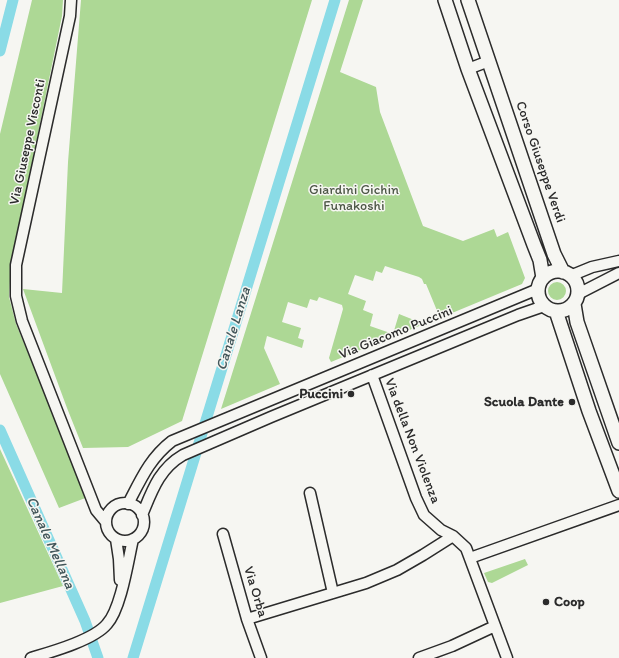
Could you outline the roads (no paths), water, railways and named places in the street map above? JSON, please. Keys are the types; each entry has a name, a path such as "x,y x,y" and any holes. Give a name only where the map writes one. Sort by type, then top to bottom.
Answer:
{"street":[{"name":"Via Giuseppe Visconti","path":"71,0 70,16 16,265 16,296 22,321 96,510 106,522"},
{"path":"445,0 468,69 540,260 541,284 539,295 550,309 619,491"},
{"name":"Corso Giuseppe Verdi","path":"468,0 554,254 566,274"},
{"path":"468,69 489,61"},
{"path":"541,284 552,272 566,274 619,261"},
{"path":"142,515 160,477 173,461 183,455 270,417 518,315 550,309 563,311 569,308 576,299 619,273"},
{"path":"566,274 575,281 577,287 576,299 579,328 619,443"},
{"name":"Via Giacomo Puccini","path":"128,504 146,470 162,449 172,441 541,284"},
{"name":"Via della Non Violenza","path":"372,375 416,498 424,515 441,530 453,536 466,548 507,658"},
{"path":"264,402 270,417"},
{"path":"90,493 101,502 114,506"},
{"path":"310,493 333,593"},
{"path":"118,504 128,504 139,510 144,521 141,532 133,539 121,541 116,539 107,530 106,522 110,511 114,506 118,504"},
{"path":"470,558 619,505"},
{"name":"Via Orba","path":"223,534 247,619 261,658"},
{"path":"247,619 366,583 397,570 453,536"},
{"path":"116,539 121,590"},
{"path":"38,657 98,633 107,625 118,605 133,539"},
{"path":"419,658 495,626"}],"waterway":[{"name":"Canale Mellana","path":"0,51 13,0"},
{"name":"Canale Lanza","path":"133,658 335,0"},
{"name":"Canale Mellana","path":"0,430 85,621 98,658"}],"place":[{"name":"Puccini","path":"351,394"},
{"name":"Scuola Dante","path":"572,402"},
{"name":"Coop","path":"546,602"}],"park label":[{"name":"Giardini Gichin Funakoshi","path":"354,198"}]}
